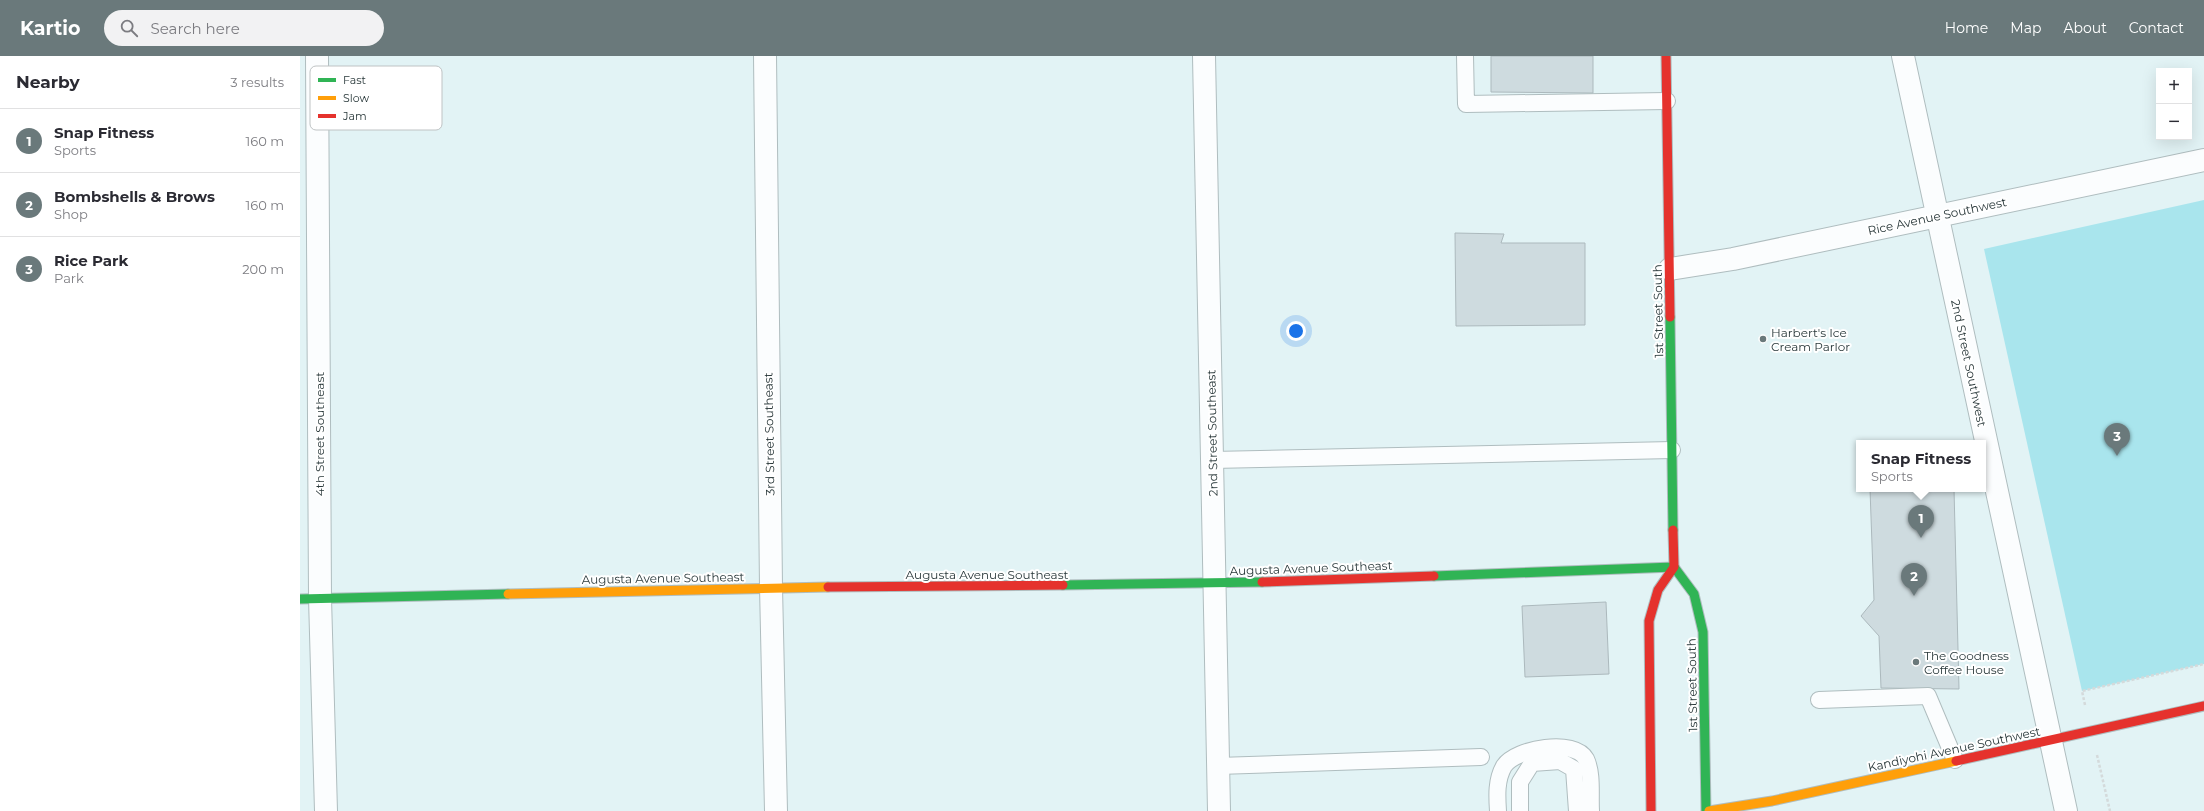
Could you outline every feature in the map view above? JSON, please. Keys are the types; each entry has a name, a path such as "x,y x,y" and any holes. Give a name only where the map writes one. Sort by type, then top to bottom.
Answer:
{"street":[{"name":"4th Street Southeast","path":"317,56 317,66"},
{"name":"3rd Street Southeast","path":"765,56 771,587 776,811"},
{"name":"2nd Street Southeast","path":"1204,56 1219,811"},
{"name":"1st Street South","path":"1666,56 1674,567 1694,594 1703,632 1708,811"},
{"name":"2nd Street Southwest","path":"1903,56 2066,811"},
{"name":"4th Street Southeast","path":"316,130 310,598 326,811"},
{"name":"Rice Avenue Southwest","path":"1670,269 1733,259 2204,160"},
{"name":"Augusta Avenue Southeast","path":"310,598 771,587 1214,584 1674,567"},
{"path":"1651,811 1649,621 1658,590 1674,567"},
{"name":"Kandiyohi Avenue Southwest","path":"1708,811 1772,801 2204,706"}],"lane":[{"path":"1465,56 1466,104 1667,101"},
{"path":"1212,460 1672,450"},
{"path":"1819,700 1928,696 1955,760"},
{"path":"1498,811 1499,778 1505,766 1514,756 1526,751 1564,748 1575,749 1586,758 1589,768 1591,811"},
{"path":"1218,766 1481,757"},
{"path":"1520,811 1520,782 1532,763 1560,761 1574,769 1577,811"}],"shaded area":[{"path":"2204,200 2204,664 2082,691 1984,249"}],"building":[{"path":"1491,56 1593,56 1593,93 1491,92"},
{"path":"1455,233 1504,234 1501,243 1585,243 1585,325 1456,326"},
{"path":"1870,492 1954,492 1959,689 1881,688 1879,636 1861,616 1874,600"},
{"path":"1606,602 1609,674 1525,677 1522,606"}],"traffic: fast":[{"path":"1670,317 1673,530"},
{"path":"1434,576 1674,567"},
{"path":"1674,567 1694,594 1703,632 1706,811"},
{"path":"1063,585 1262,582"},
{"path":"300,599 508,594"}],"traffic: slow":[{"path":"508,594 828,587"},
{"path":"1709,811 1772,801 1956,761"}],"traffic: jam":[{"path":"1666,56 1670,317"},
{"path":"1651,811 1649,621 1658,590 1674,567 1673,530"},
{"path":"1262,582 1434,576"},
{"path":"828,587 1063,585"},
{"path":"1956,761 2204,706"}],"place":[{"name":"Harbert's Ice Cream Parlor","path":"1763,339"},
{"name":"Rice Park","path":"2117,456"},
{"name":"Snap Fitness","path":"1921,538"},
{"name":"Bombshells & Brows","path":"1914,596"},
{"name":"The Goodness Coffee House","path":"1916,662"}]}
